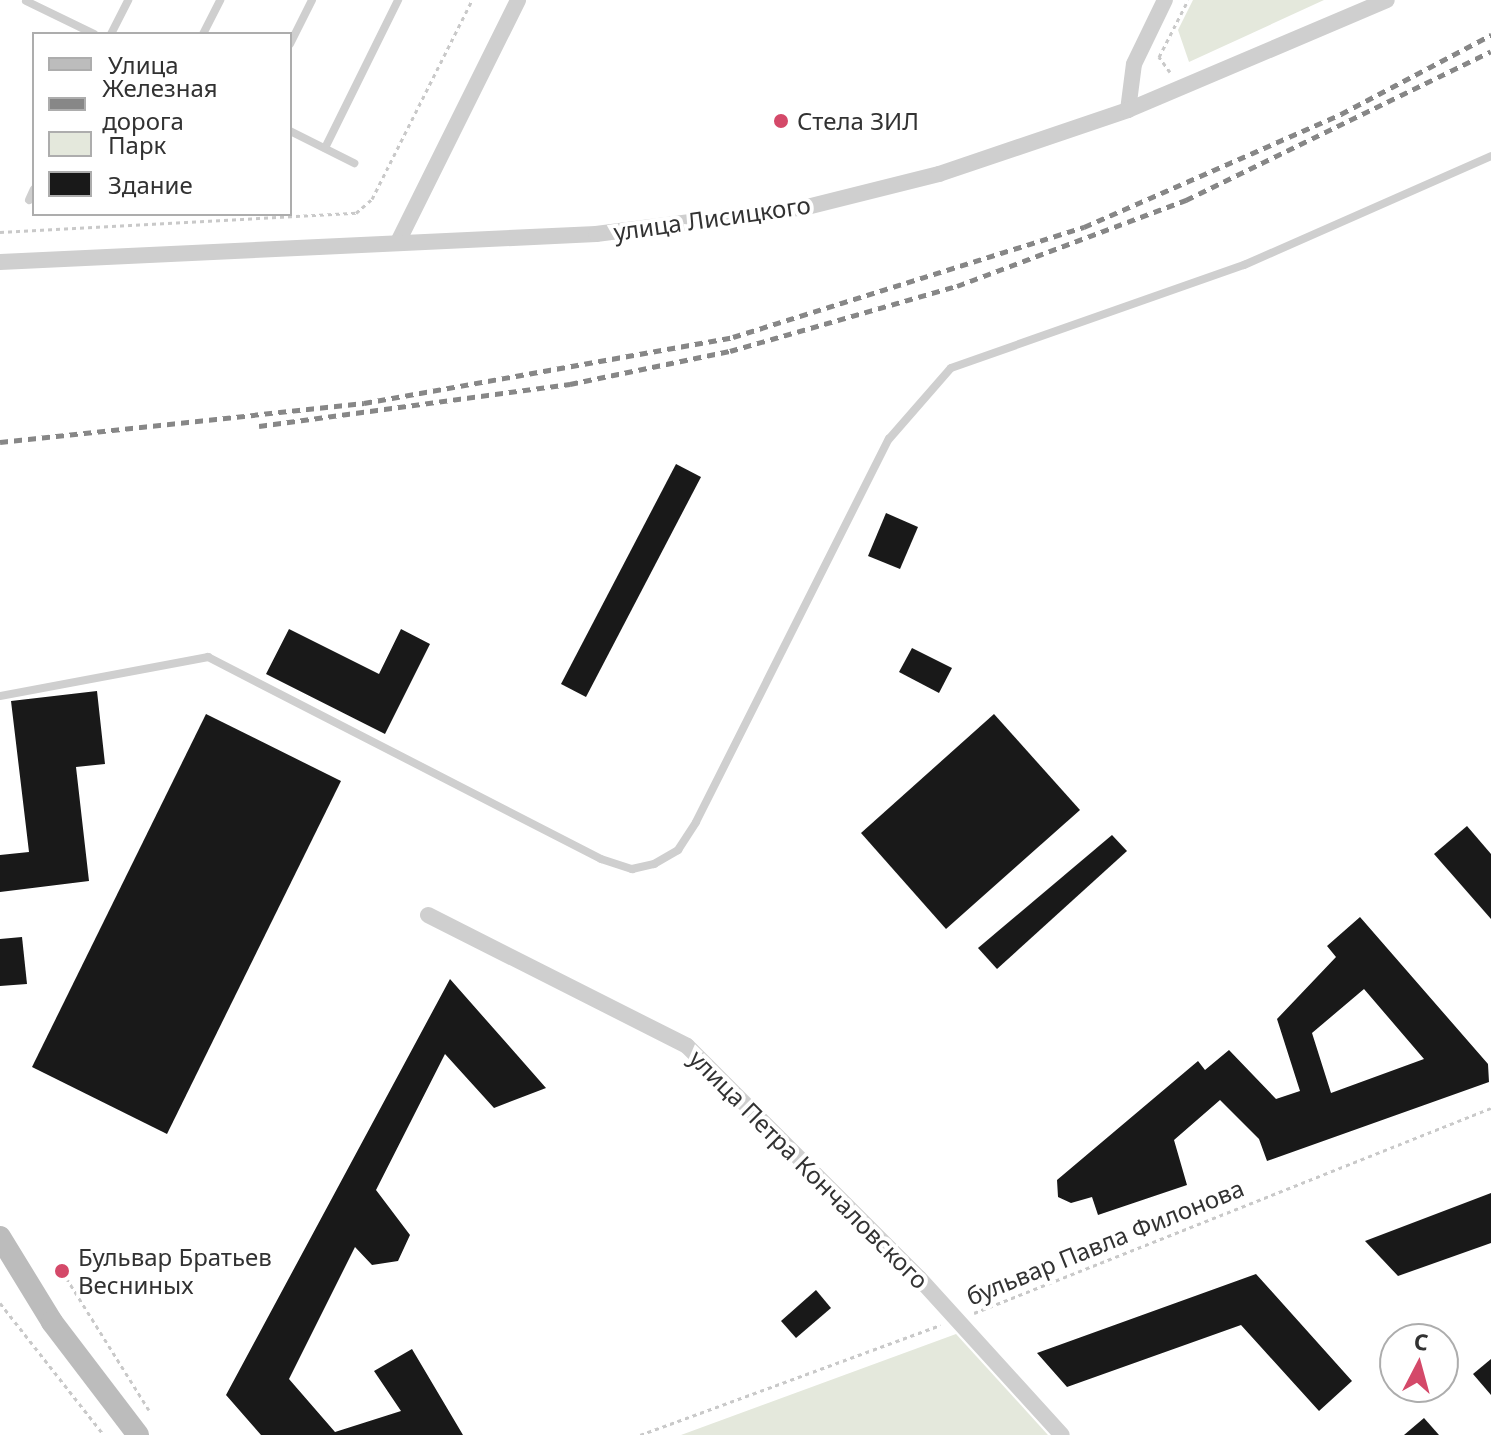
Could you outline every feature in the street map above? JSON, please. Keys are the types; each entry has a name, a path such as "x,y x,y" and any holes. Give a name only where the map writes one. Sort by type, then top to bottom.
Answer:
{"main road":[{"path":"0,1237 52,1322 138,1435"}],"street":[{"path":"398,242 518,0"},
{"path":"1128,110 1134,64 1165,0"},
{"name":"улица Лисицкого","path":"0,262 596,234 807,207 939,174 1128,110 1387,0"},
{"name":"улица Петра Кончаловского","path":"428,915 687,1046 957,1320 1062,1435"}],"lane":[{"path":"112,32 128,0"},
{"path":"204,32 220,0"},
{"path":"292,40 312,0"},
{"path":"325,148 398,0"},
{"path":"26,1 90,32"},
{"path":"292,132 354,163"},
{"path":"0,696 208,657 601,859 632,869 654,864 678,850 696,822 889,439 951,368 1244,265 1491,156"},
{"path":"29,200 32,193"}],"path":[{"path":"0,232 356,213 372,199 472,0"},
{"path":"1174,71 1164,70 1159,57 1188,0"},
{"name":"бульвар Павла Филонова","path":"640,1435 957,1320 1491,1108"},
{"path":"62,1271 149,1410"},
{"path":"0,1303 104,1435"}],"green space":[{"path":"1193,0 1324,0 1189,62 1178,30"},
{"path":"956,1334 1048,1435 681,1435"}],"building":[{"path":"676,464 701,477 586,697 561,684"},
{"path":"886,513 918,527 900,569 868,556"},
{"path":"289,629 379,674 401,629 430,644 385,734 266,674"},
{"path":"912,648 952,668 939,693 899,672"},
{"path":"97,691 105,764 76,767 89,881 0,892 0,855 29,852 11,701"},
{"path":"206,714 341,781 167,1134 32,1067"},
{"path":"994,714 1080,810 946,929 861,833"},
{"path":"1467,826 1491,854 1491,919 1434,854"},
{"path":"1112,835 1127,851 997,969 978,948"},
{"path":"1360,917 1488,1064 1489,1082 1267,1161 1259,1139 1220,1100 1174,1140 1187,1185 1098,1215 1092,1197 1071,1203 1058,1197 1057,1180 1198,1061 1205,1070 1229,1050 1276,1099 1300,1091 1277,1019 1336,957 1327,946","holes":["1364,989 1424,1059 1331,1093 1312,1033"]},
{"path":"22,937 27,984 0,986 0,939"},
{"path":"450,979 546,1088 494,1108 445,1054 376,1190 410,1235 398,1261 372,1265 355,1247 289,1379 335,1432 401,1411 374,1371 412,1349 463,1435 261,1435 226,1395"},
{"path":"1491,1193 1491,1243 1398,1276 1365,1241"},
{"path":"1256,1274 1352,1381 1319,1411 1241,1325 1067,1387 1037,1353"},
{"path":"816,1290 831,1308 796,1338 781,1321"},
{"path":"1491,1359 1491,1395 1473,1374"},
{"path":"1424,1418 1439,1435 1404,1435"}],"railway":[{"path":"0,442 364,403 733,337 1084,227 1341,114 1491,35"},
{"path":"259,426 570,384 730,351 957,286 1186,200 1491,51"}],"place":[{"name":"Стела ЗИЛ","path":"781,121"},
{"name":"Бульвар Братьев Весниных","path":"62,1271"}]}
